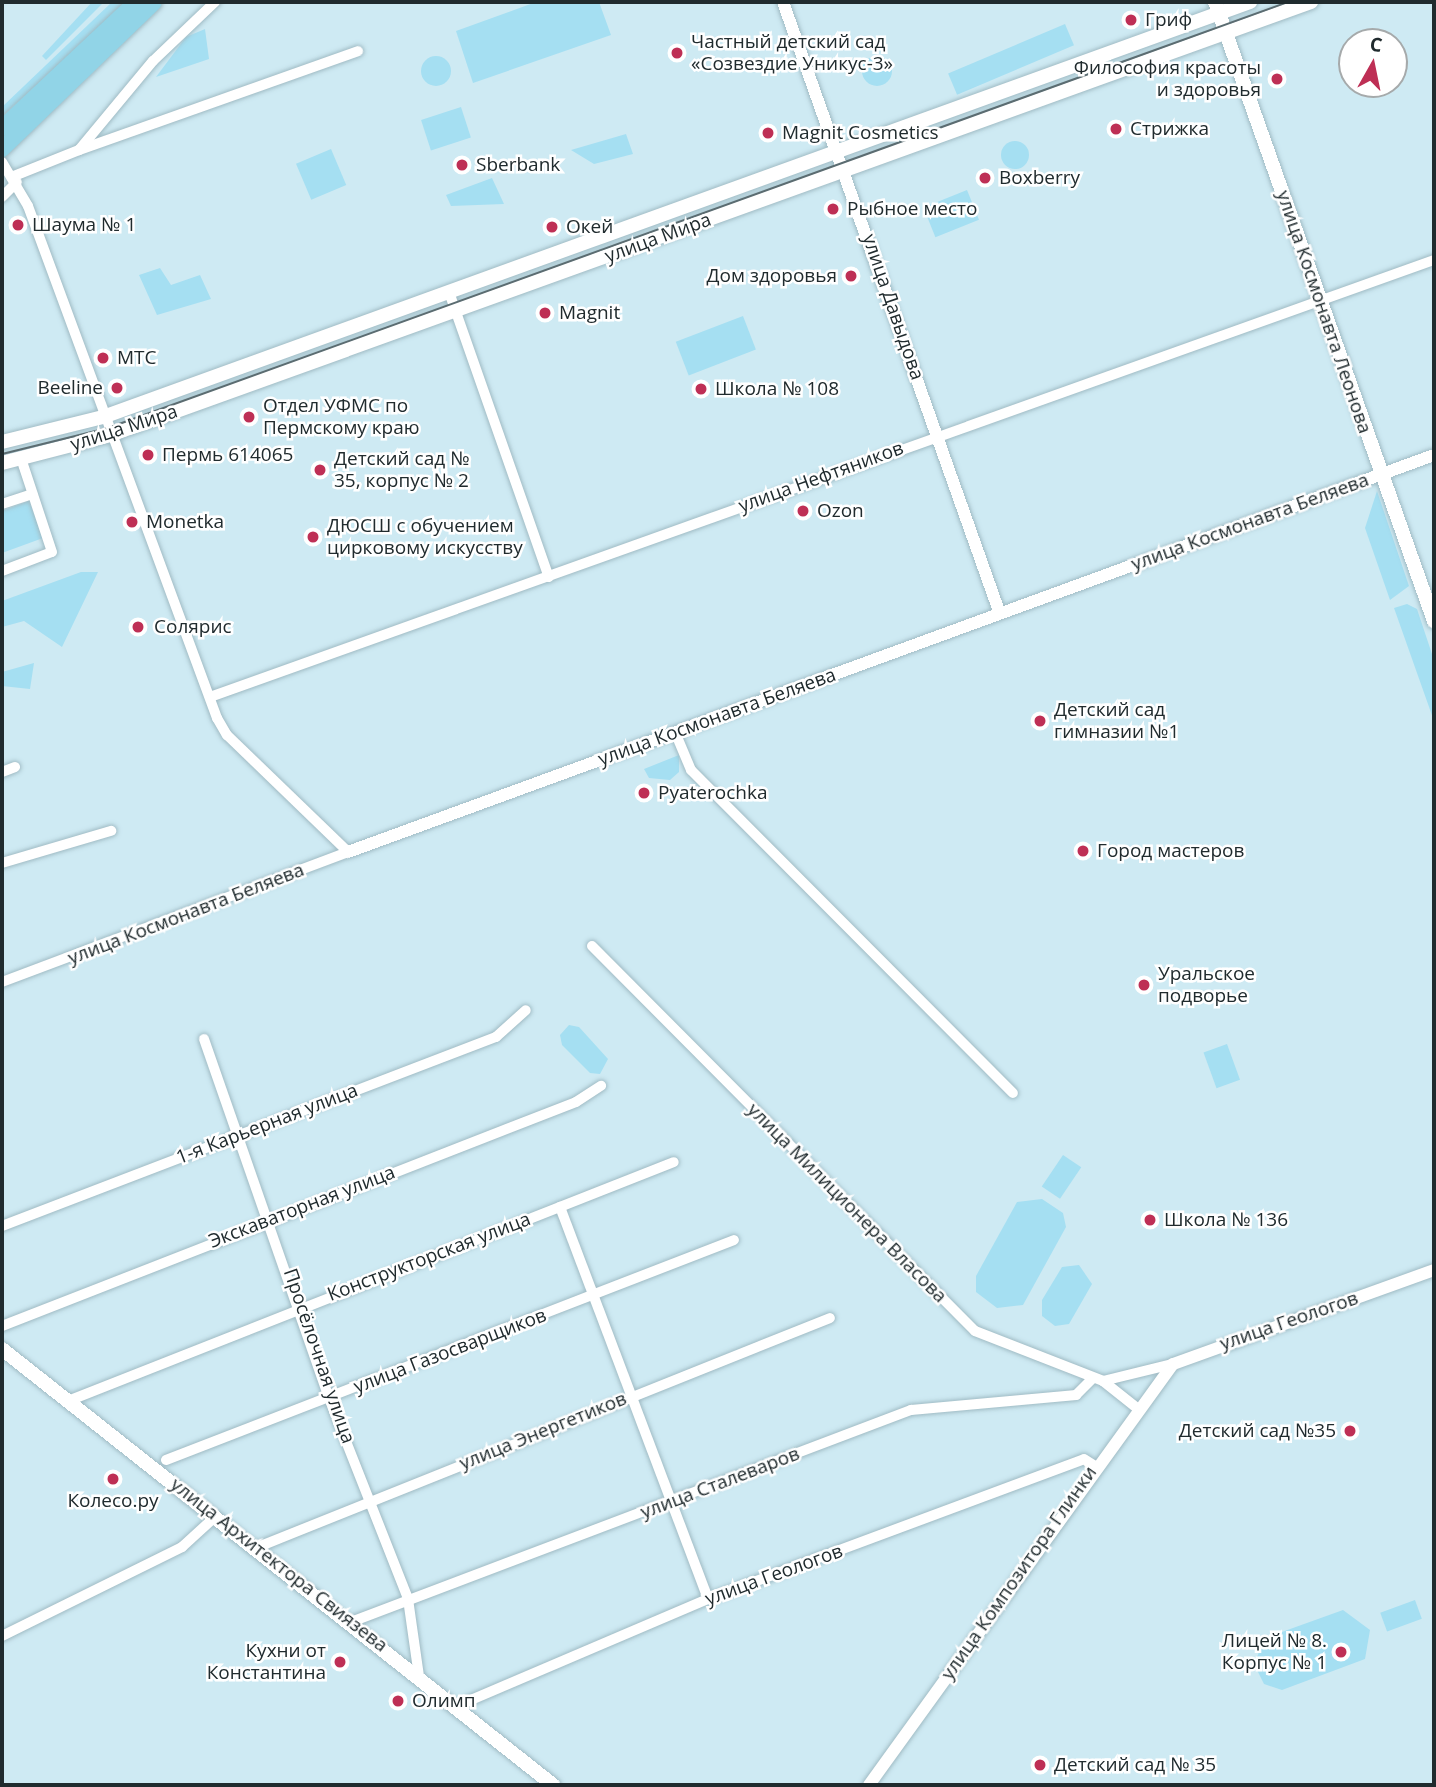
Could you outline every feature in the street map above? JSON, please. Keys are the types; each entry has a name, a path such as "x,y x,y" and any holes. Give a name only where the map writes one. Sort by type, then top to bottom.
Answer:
{"main road":[{"path":"2,128 136,2"},
{"path":"2,149 154,2"},
{"name":"улица Мира","path":"2,442 103,417 838,151 1217,7 1250,2"},
{"name":"улица Мира","path":"2,463 110,435 1311,2"},
{"name":"улица Космонавта Леонова","path":"1217,7 1434,621"},
{"name":"улица Архитектора Свиязева","path":"2,1349 258,1547 553,1785"}],"street":[{"path":"79,150 153,61 215,2"},
{"name":"улица Давыдова","path":"783,2 1000,614"},
{"path":"2,197 16,179 79,150 358,51"},
{"path":"2,162 16,179 103,417 227,735 348,852"},
{"name":"улица Нефтяников","path":"210,696 1434,260"},
{"path":"449,292 549,577"},
{"name":"улица Космонавта Беляева","path":"2,982 348,852 1434,454"},
{"path":"2,571 51,552 21,458"},
{"path":"2,504 32,495"},
{"path":"675,732 691,770 1013,1093"},
{"path":"2,772 15,767"},
{"path":"2,863 111,831"},
{"name":"улица Милиционера Власова","path":"592,946 975,1331 1098,1380 1137,1408"},
{"name":"1-я Карьерная улица","path":"2,1226 496,1037 526,1010"},
{"name":"Просёлочная улица","path":"204,1039 302,1304 330,1398 408,1599 419,1676"},
{"name":"Экскаваторная улица","path":"2,1325 576,1102 601,1086"},
{"name":"Конструкторская улица","path":"68,1401 302,1304 674,1162"},
{"path":"560,1207 669,1504 708,1600"},
{"name":"улица Газосварщиков","path":"166,1460 734,1240"},
{"name":"улица Геологов","path":"1098,1380 1173,1364 1434,1270"},
{"name":"улица Энергетиков","path":"258,1547 830,1318"},
{"name":"улица Композитора Глинки","path":"869,1785 1137,1408 1173,1364"},
{"name":"улица Сталеваров","path":"351,1622 669,1504 911,1410 1076,1395 1098,1380"},
{"name":"улица Геологов","path":"457,1706 708,1600 1084,1459 1096,1466"},
{"path":"2,1636 182,1546 216,1516"}],"shaded area":[{"path":"92,2 104,2 46,60 42,56"},
{"path":"112,2 129,2 2,116 2,107"},
{"path":"536,2 599,2 611,35 473,83 456,31"},
{"path":"1065,24 1074,45 957,95 948,74"},
{"path":"205,29 209,59 156,77 186,37"},
{"path":"436,56 447,60 451,71 447,82 436,86 425,82 421,71 425,60"},
{"path":"877,56 888,60 892,71 888,82 877,86 866,82 862,71 866,60"},
{"path":"461,107 471,137 431,150 421,120"},
{"path":"626,134 633,154 594,164 571,150"},
{"path":"1015,141 1025,145 1029,155 1025,165 1015,169 1005,165 1001,155 1005,145"},
{"path":"331,149 346,185 311,200 296,164"},
{"path":"492,178 504,204 451,206 446,195"},
{"path":"967,190 979,220 935,237 923,208"},
{"path":"160,268 171,285 200,275 211,299 157,315 139,275"},
{"path":"743,316 756,350 689,375 676,342"},
{"path":"1377,491 1409,586 1390,600 1365,528"},
{"path":"29,501 43,538 2,553 2,511"},
{"path":"81,572 98,572 62,647 24,621 2,627 2,601"},
{"path":"1407,604 1417,609 1434,660 1434,721 1394,608"},
{"path":"34,663 30,689 2,686 2,672"},
{"path":"679,755 679,772 670,780 649,778 644,769"},
{"path":"569,1025 579,1027 608,1059 600,1074 590,1073 562,1045 560,1035"},
{"path":"1227,1044 1240,1080 1217,1088 1204,1053"},
{"path":"1063,1155 1081,1167 1060,1199 1042,1187"},
{"path":"1042,1199 1063,1213 1066,1227 1023,1305 997,1308 976,1292 976,1276 1017,1202"},
{"path":"1079,1265 1092,1284 1069,1324 1055,1326 1042,1316 1042,1300 1062,1267"},
{"path":"1415,1600 1422,1619 1387,1631 1380,1613"},
{"path":"1343,1610 1370,1630 1365,1659 1282,1690 1264,1684 1254,1664 1265,1638"}],"tram line":[{"path":"2,454 108,428 1288,2"}],"place":[{"name":"Гриф","path":"1131,20"},
{"name":"Частный детский сад «Созвездие Уникус-3»","path":"677,53"},
{"name":"Философия красоты и здоровья","path":"1277,79"},
{"name":"Стрижка","path":"1116,129"},
{"name":"Magnit Cosmetics","path":"768,133"},
{"name":"Sberbank","path":"462,165"},
{"name":"Boxberry","path":"985,178"},
{"name":"Рыбное место","path":"833,209"},
{"name":"Шаума № 1","path":"18,225"},
{"name":"Окей","path":"552,227"},
{"name":"Дом здоровья","path":"851,276"},
{"name":"Magnit","path":"545,313"},
{"name":"МТС","path":"103,358"},
{"name":"Beeline","path":"117,388"},
{"name":"Школа № 108","path":"701,389"},
{"name":"Отдел УФМС по Пермскому краю","path":"249,417"},
{"name":"Пермь 614065","path":"148,455"},
{"name":"Детский сад № 35, корпус № 2","path":"320,470"},
{"name":"Ozon","path":"803,511"},
{"name":"Monetka","path":"132,522"},
{"name":"ДЮСШ с обучением цирковому искусству","path":"313,537"},
{"name":"Солярис","path":"138,627"},
{"name":"Детский сад гимназии №1","path":"1040,721"},
{"name":"Pyaterochka","path":"644,793"},
{"name":"Город мастеров","path":"1083,851"},
{"name":"Уральское подворье","path":"1144,985"},
{"name":"Школа № 136","path":"1150,1220"},
{"name":"Детский сад №35","path":"1350,1431"},
{"name":"Колесо.ру","path":"113,1479"},
{"name":"Лицей № 8. Корпус № 1","path":"1341,1652"},
{"name":"Кухни от Константина","path":"340,1662"},
{"name":"Олимп","path":"398,1701"},
{"name":"Детский сад № 35","path":"1040,1765"}]}
